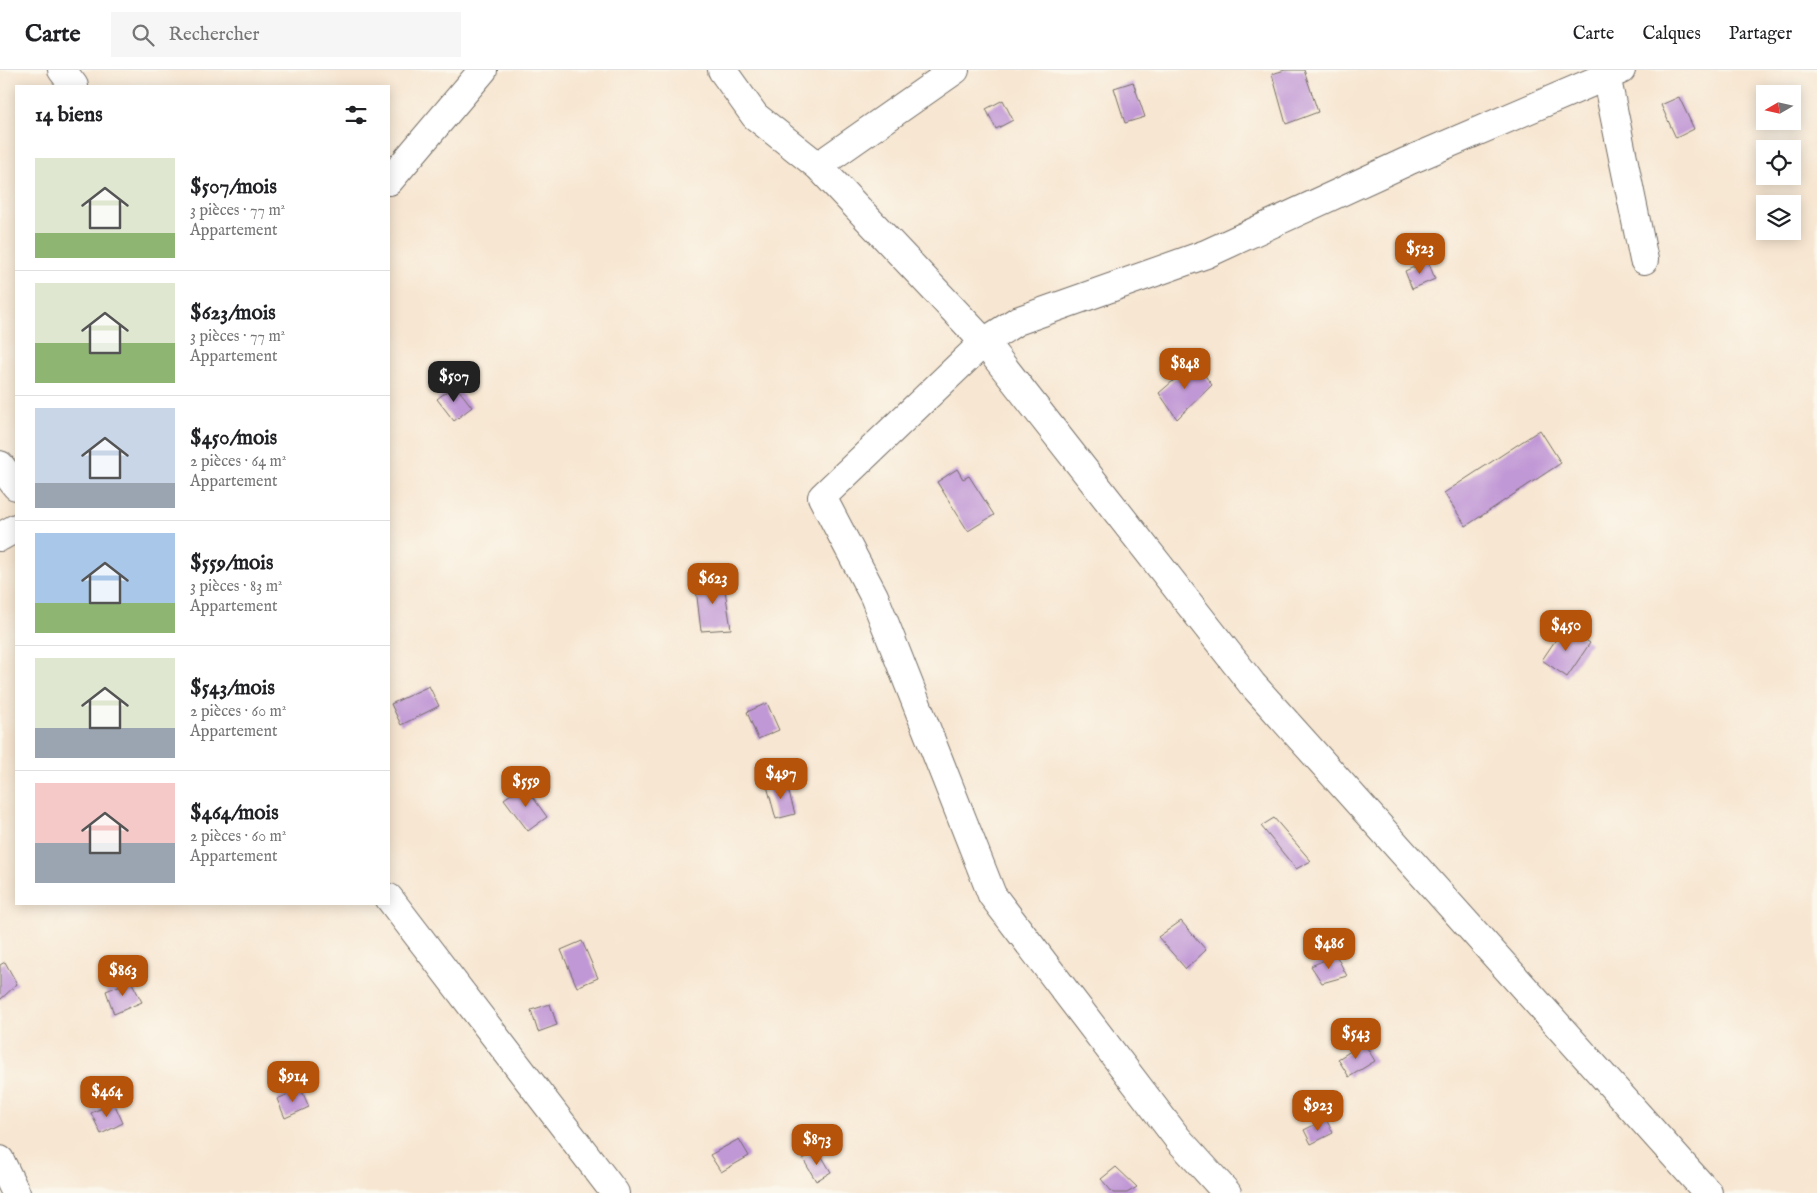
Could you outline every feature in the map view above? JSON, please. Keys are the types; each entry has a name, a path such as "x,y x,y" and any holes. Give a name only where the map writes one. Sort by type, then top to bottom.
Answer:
{"street":[{"path":"62,70 73,85"},
{"path":"390,180 484,70"},
{"path":"722,70 755,116 818,166 984,342 1252,684 1708,1193"},
{"path":"818,166 955,70"},
{"path":"1227,1193 1178,1139 992,895 874,596 822,496 984,342 1017,321 1206,254 1408,160 1610,72 1644,260"},
{"path":"0,465 15,485"},
{"path":"0,537 15,529"},
{"path":"390,899 615,1193"},
{"path":"0,1160 16,1193"}],"building":[{"path":"1285,70 1304,70 1318,112 1286,124 1272,74"},
{"path":"1133,82 1145,117 1125,123 1114,88"},
{"path":"1679,97 1694,129 1676,138 1661,105"},
{"path":"1003,100 1013,120 996,129 986,109"},
{"path":"1428,261 1435,279 1412,289 1405,271"},
{"path":"1195,362 1212,385 1177,419 1159,393"},
{"path":"455,385 472,407 454,421 437,399"},
{"path":"1540,430 1561,463 1466,526 1444,493"},
{"path":"957,469 963,479 969,476 994,515 968,531 937,482"},
{"path":"723,577 731,629 701,631 695,580"},
{"path":"1565,626 1590,643 1567,677 1542,660"},
{"path":"429,686 439,706 401,725 391,704"},
{"path":"767,703 779,730 758,739 747,712"},
{"path":"786,782 795,814 776,819 767,786"},
{"path":"524,785 547,817 528,831 504,799"},
{"path":"1274,818 1311,861 1296,869 1261,826"},
{"path":"1181,921 1206,950 1186,969 1158,937"},
{"path":"582,941 598,978 577,987 561,950"},
{"path":"1336,955 1347,976 1322,983 1311,966"},
{"path":"5,962 17,984 0,1000 0,965"},
{"path":"131,981 142,1002 114,1014 106,991"},
{"path":"550,1004 557,1025 538,1032 531,1010"},
{"path":"1364,1043 1375,1061 1349,1077 1338,1059"},
{"path":"301,1089 309,1107 285,1118 277,1099"},
{"path":"114,1103 123,1123 101,1134 91,1113"},
{"path":"1326,1119 1333,1133 1311,1144 1304,1130"},
{"path":"739,1139 749,1156 721,1172 710,1155"},
{"path":"818,1150 831,1172 816,1181 803,1159"},
{"path":"1116,1167 1137,1187 1127,1193 1113,1193 1101,1179"}]}
